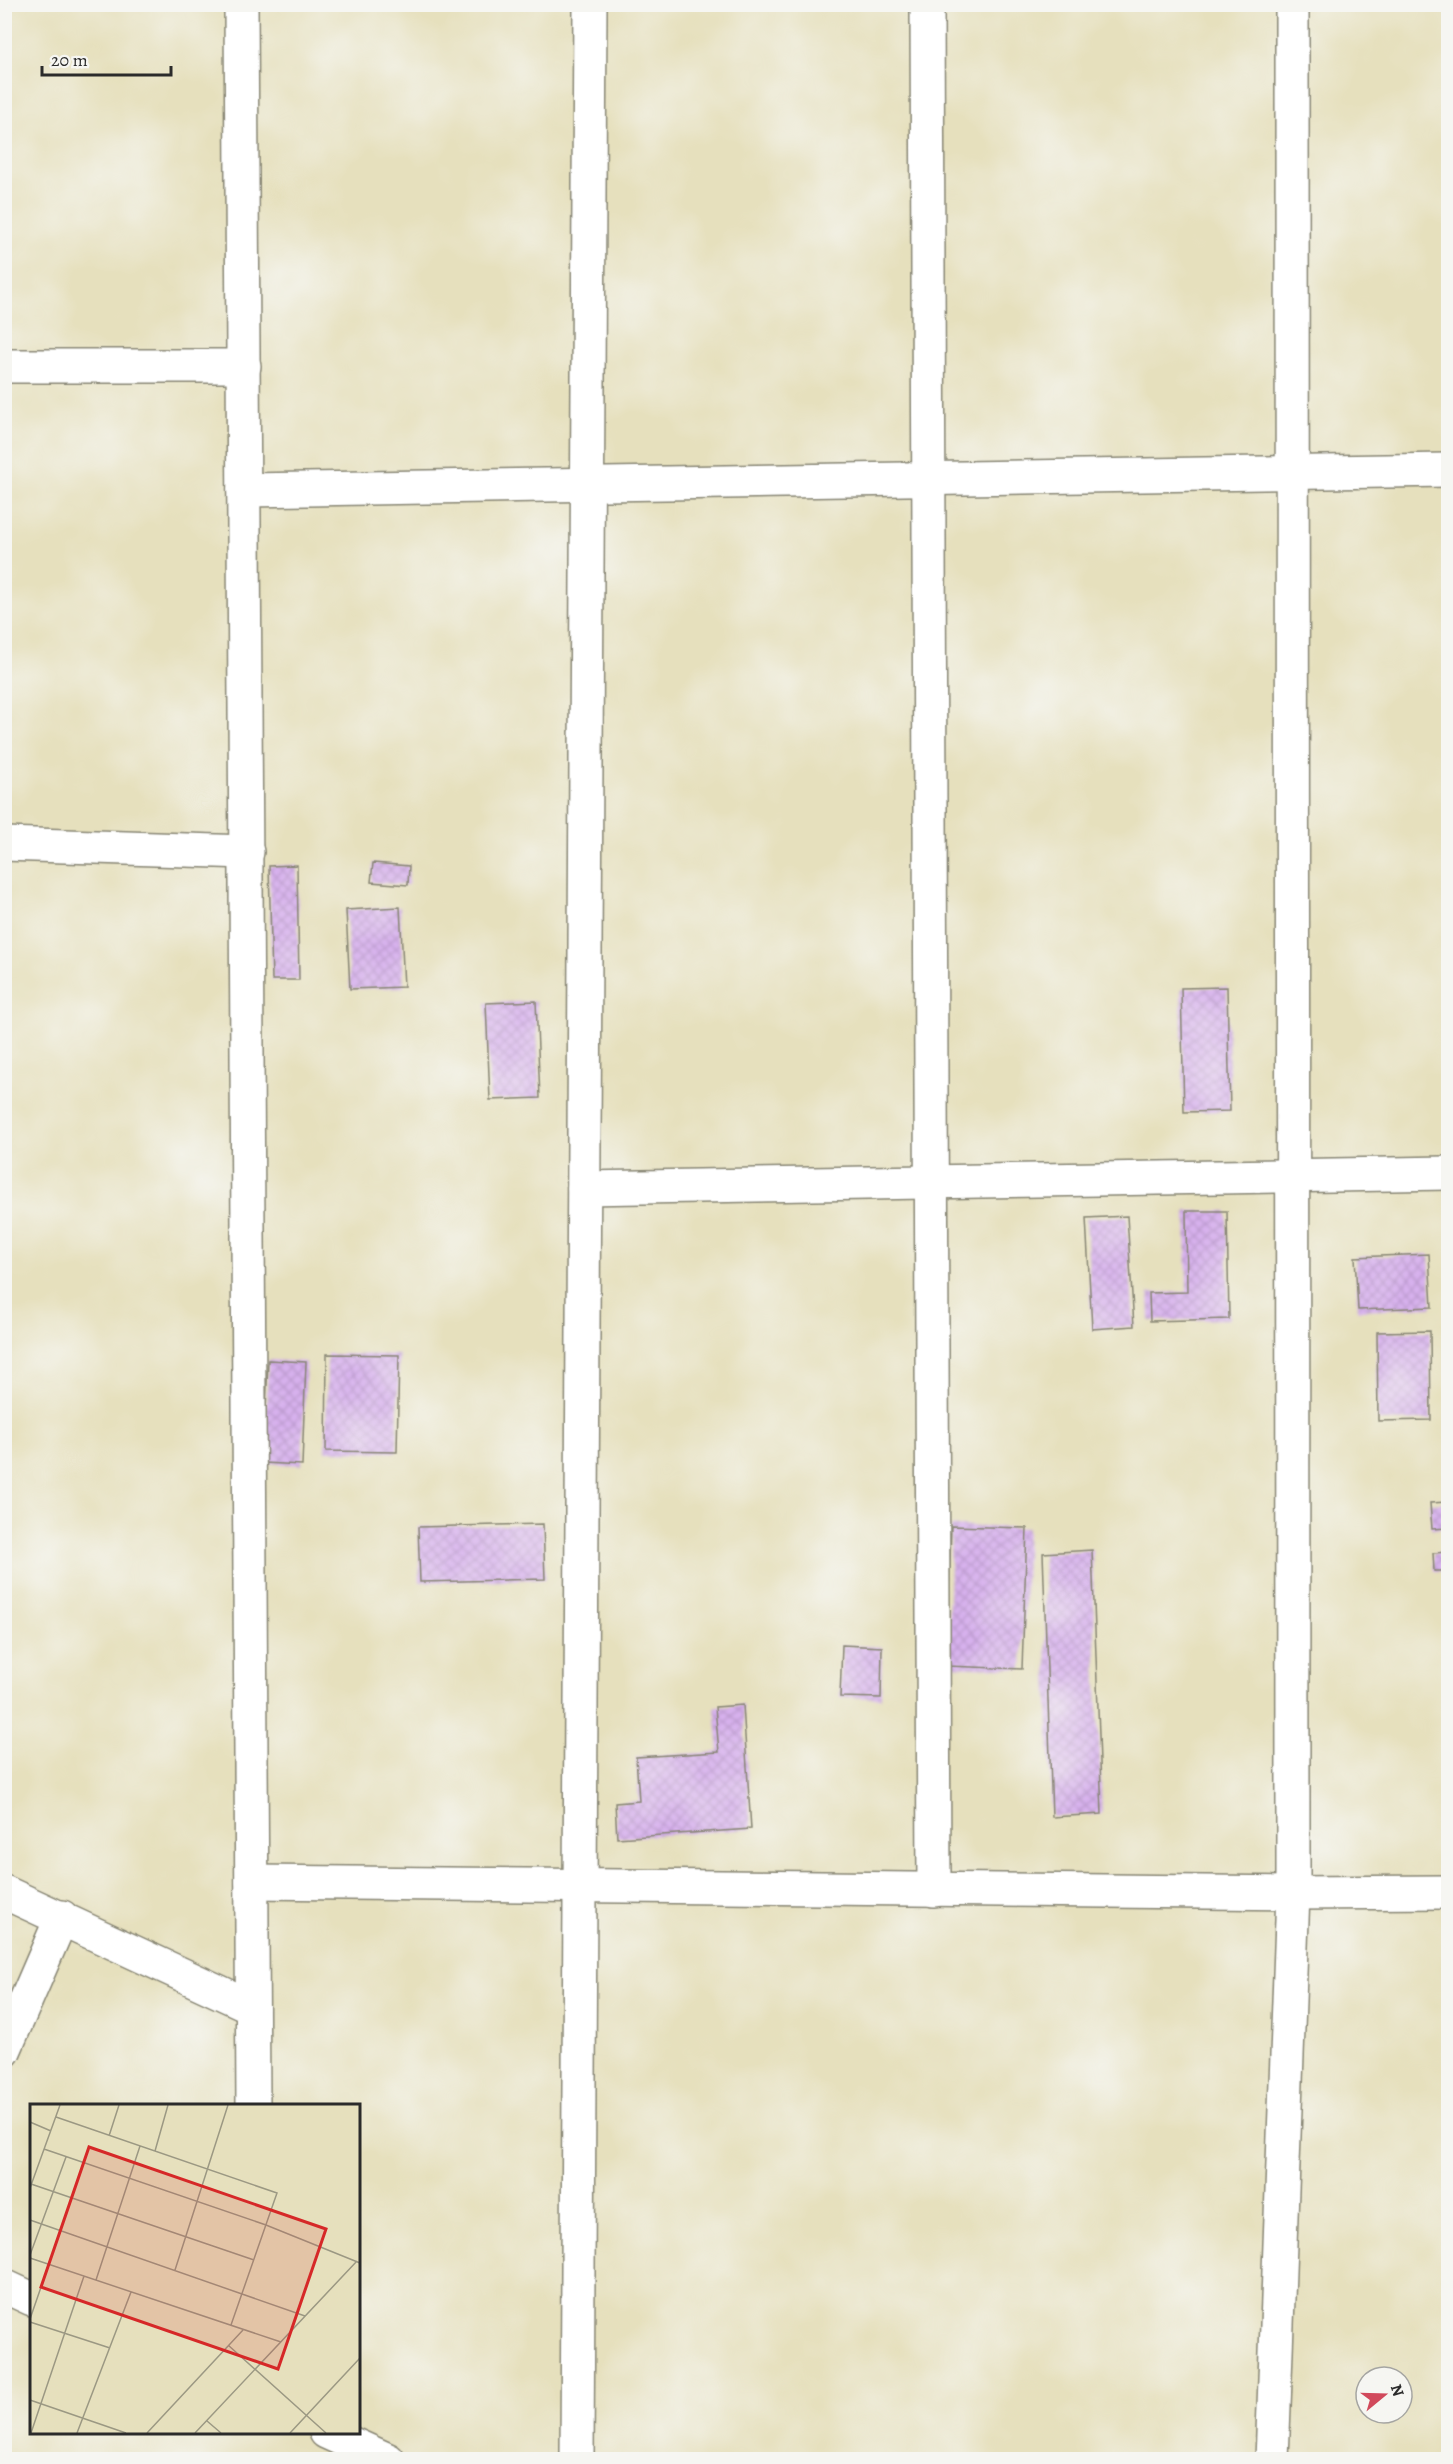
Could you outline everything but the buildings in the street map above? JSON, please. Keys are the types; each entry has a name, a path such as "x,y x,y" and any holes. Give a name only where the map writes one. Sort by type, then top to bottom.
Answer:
{"street":[{"path":"241,4 253,2104"},
{"path":"577,2460 590,4"},
{"path":"927,4 934,1890"},
{"path":"1272,2460 1293,1893 1292,4"},
{"path":"4,366 244,366"},
{"path":"244,490 1449,470"},
{"path":"4,844 247,852"},
{"path":"584,1188 1449,1173"},
{"path":"252,1882 1293,1893 1449,1892"},
{"path":"4,1892 252,2007"},
{"path":"4,2051 62,1917"},
{"path":"4,2286 30,2298"},
{"path":"328,2434 388,2460"}]}
